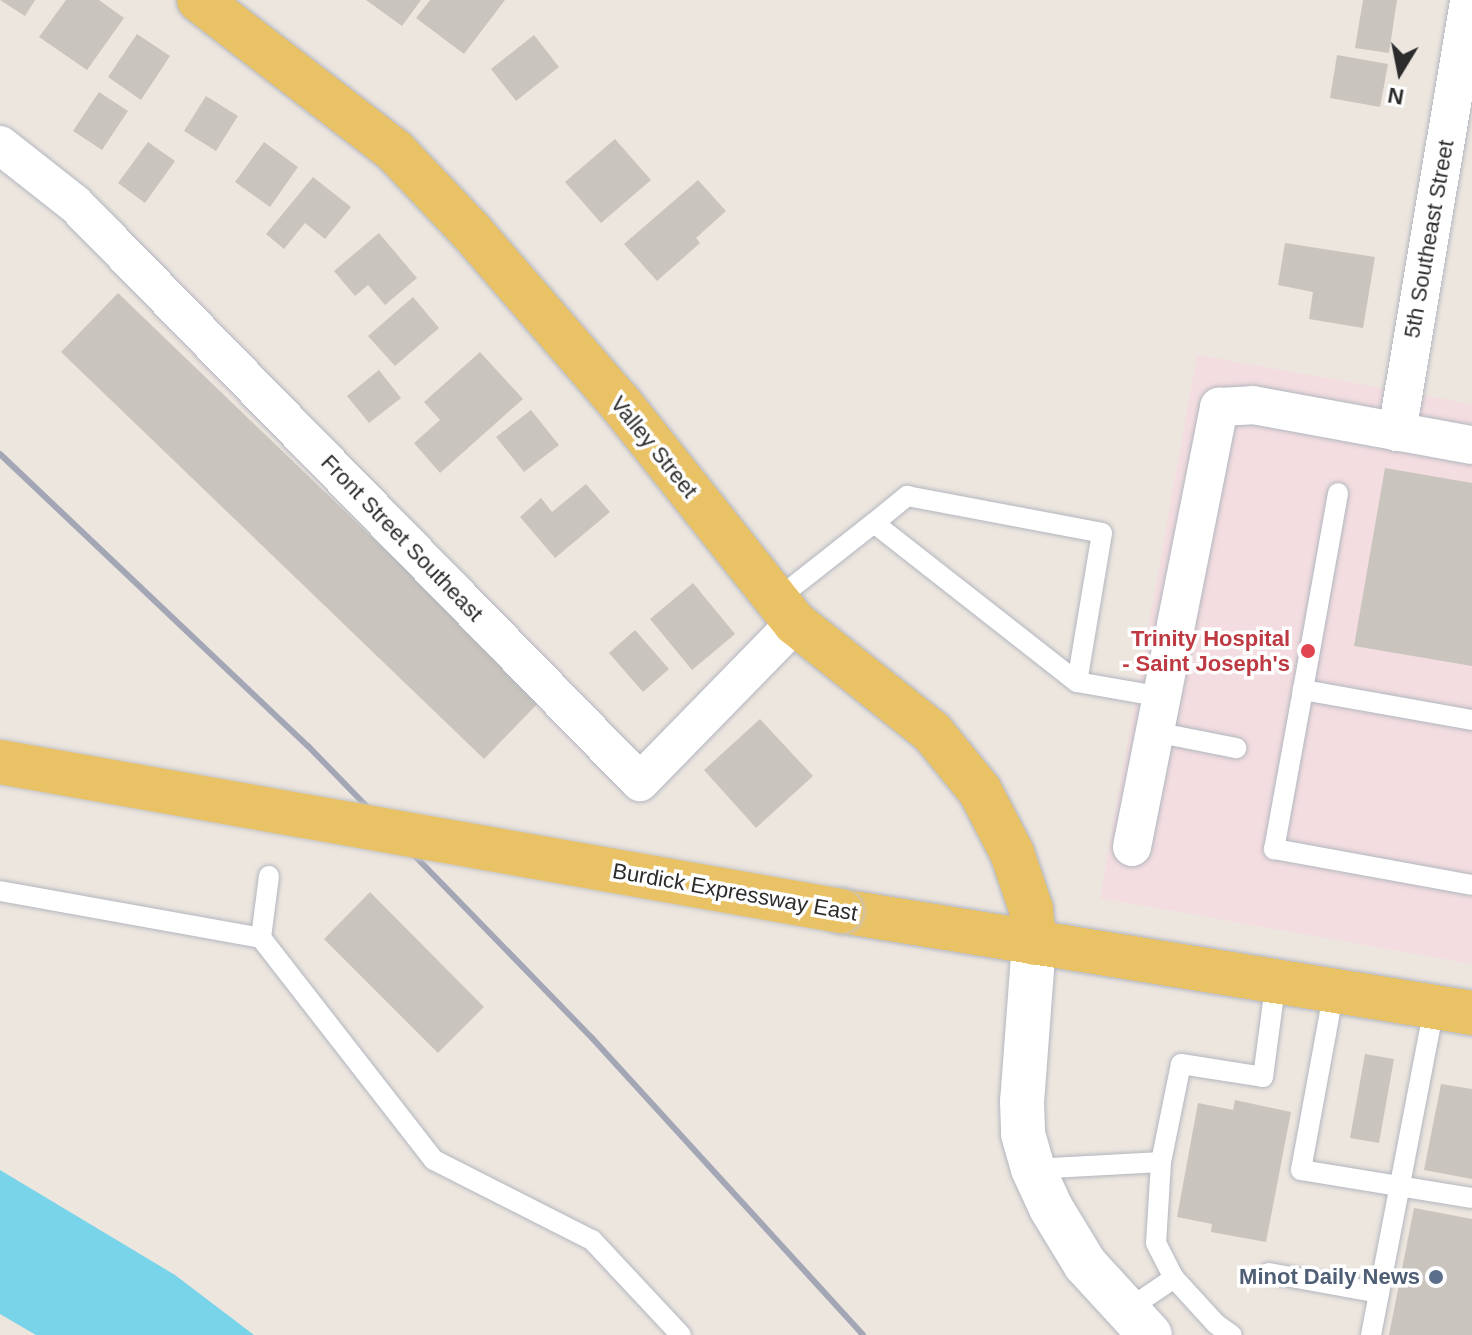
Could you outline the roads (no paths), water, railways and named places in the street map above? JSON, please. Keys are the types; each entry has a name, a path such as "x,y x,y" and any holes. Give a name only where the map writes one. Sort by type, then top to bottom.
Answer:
{"main road":[{"name":"Valley Street","path":"199,0 406,162 470,230 620,403 786,612 932,732 980,791 1021,877 1031,909 1034,943"},
{"name":"Burdick Expressway East","path":"0,762 841,911 1453,1010"}],"street":[{"name":"5th Southeast Street","path":"1397,432 1469,0"},
{"name":"Front Street Southeast","path":"0,145 75,204 640,782 786,612"},
{"path":"1132,847 1219,407 1253,405 1472,445"},
{"path":"1034,943 1022,1101 1023,1134 1033,1169 1085,1264 1138,1322"}],"lane":[{"path":"1338,493 1274,849 1472,885"},
{"path":"786,612 874,523 907,496 1102,533 1077,682"},
{"path":"874,523 1077,682 1236,748"},
{"path":"1303,690 1472,720"},
{"path":"261,938 269,876"},
{"path":"0,891 261,938 434,1160 592,1240 681,1335"},
{"path":"1232,1335 1216,1324 1174,1278 1156,1243 1161,1162 1181,1064 1263,1077 1276,980"},
{"path":"1334,990 1301,1170 1472,1198"},
{"path":"1371,1335 1399,1186 1453,1010"},
{"path":"1033,1169 1161,1162"},
{"path":"1269,1273 1379,1293"},
{"path":"1138,1322 1174,1278"}],"water":[{"path":"0,1170 175,1275 254,1335 36,1335 0,1314"}],"railway":[{"path":"0,454 308,746 592,1038 863,1335"}],"place":[{"name":"Trinity Hospital - Saint Joseph's","path":"1308,651"},
{"name":"Minot Daily News","path":"1436,1277"}]}
